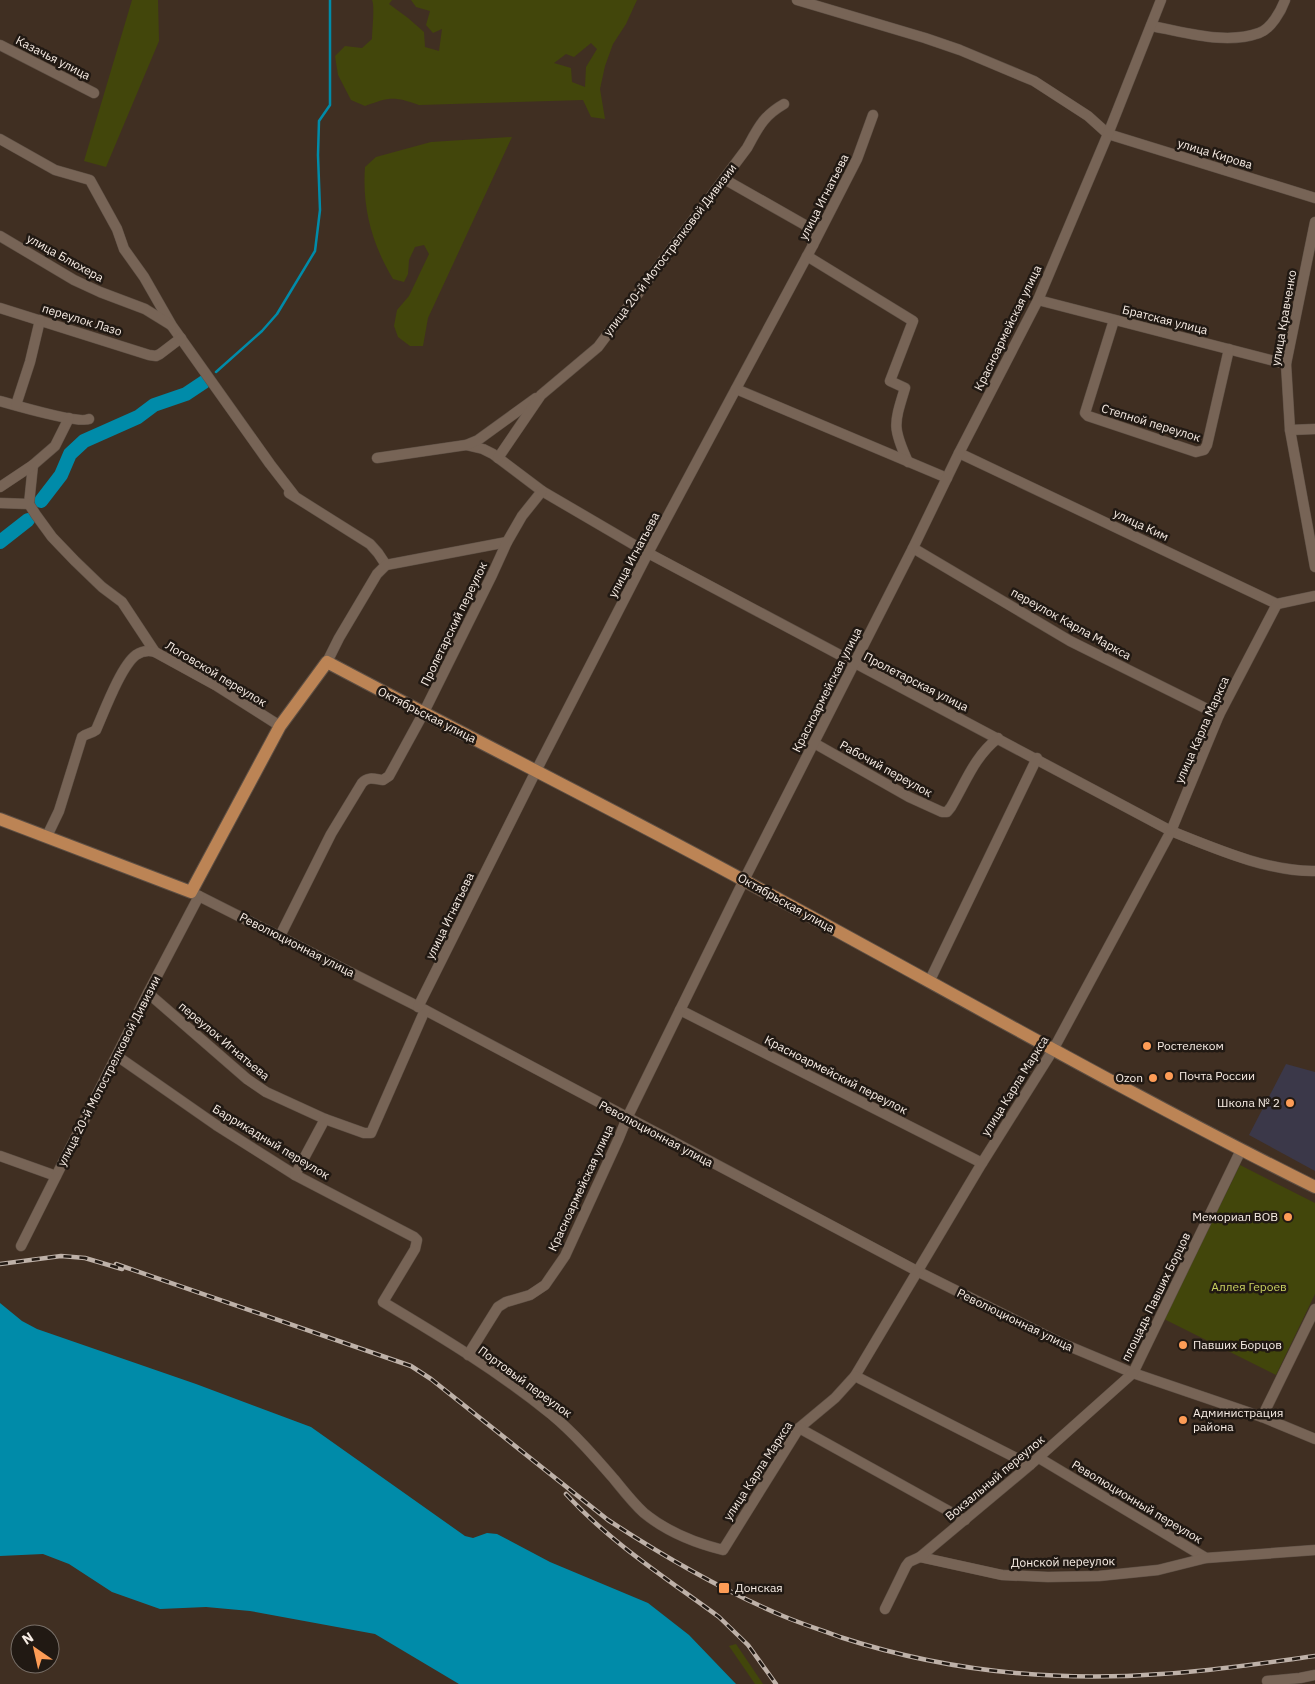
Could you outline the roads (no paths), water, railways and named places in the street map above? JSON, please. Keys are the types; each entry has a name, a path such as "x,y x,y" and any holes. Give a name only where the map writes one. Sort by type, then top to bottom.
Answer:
{"main road":[{"name":"Октябрьская улица","path":"326,662 744,880 1053,1050 1241,1150 1315,1186"},
{"name":"улица 20-й Мотострелковой Дивизии","path":"195,894 280,726 326,662"},
{"name":"Революционная улица","path":"0,819 195,894"}],"street":[{"path":"797,0 925,38 960,50 1034,81 1088,116 1108,134"},
{"name":"Красноармейская улица","path":"468,1355 498,1307 506,1302 530,1295 545,1285 565,1256 618,1140 626,1118 959,453 1038,300 1108,134 1161,0"},
{"path":"1151,26 1227,39 1235,38 1261,32 1280,13 1285,0"},
{"name":"Казачья улица","path":"0,45 94,93"},
{"name":"улица 20-й Мотострелковой Дивизии","path":"498,458 541,395 598,347 747,148 762,121 772,111 784,104"},
{"name":"улица Игнатьева","path":"371,1133 422,1009 536,771 648,553 808,256 857,159 873,115"},
{"name":"улица Кирова","path":"1108,134 1315,198"},
{"path":"0,139 55,170 90,180 124,248 144,277 172,326 294,495"},
{"path":"724,178 805,225 811,235 813,246"},
{"name":"улица Кравченко","path":"1315,222 1286,364 1290,430 1312,529 1315,567"},
{"name":"улица Блюхера","path":"0,236 74,280 145,310 172,326"},
{"path":"808,256 914,321 890,381 905,388 895,422 898,440 908,462"},
{"name":"Братская улица","path":"1038,300 1286,364"},
{"name":"переулок Лазо","path":"0,308 156,356 181,338"},
{"path":"16,406 30,362 40,320"},
{"name":"Степной переулок","path":"1114,320 1085,413 1088,416 1196,452 1204,450 1207,445 1229,349"},
{"path":"736,389 947,478"},
{"name":"улица 20-й Мотострелковой Дивизии","path":"377,458 466,445 478,440 547,390"},
{"path":"0,401 69,418 89,419"},
{"path":"0,487 33,465 55,446 69,418"},
{"path":"1290,430 1315,429"},
{"name":"Пролетарская улица","path":"466,445 483,449 542,491 648,553 1171,831 1241,858 1301,871 1315,871"},
{"name":"улица Ким","path":"959,453 1277,604"},
{"path":"33,465 29,504 52,537 75,561 122,602 155,652"},
{"path":"279,488 294,495 370,544 386,565 506,542"},
{"name":"Пролетарский переулок","path":"280,936 331,834 362,783 370,778 386,779 423,714 488,584 506,542 522,516 542,491"},
{"path":"0,502 29,504"},
{"name":"переулок Карла Маркса","path":"913,548 1070,641 1219,715"},
{"name":"улица 20-й Мотострелковой Дивизии","path":"326,662 377,574 386,565"},
{"path":"1277,604 1315,596"},
{"name":"улица Карла Маркса","path":"723,1550 799,1428 835,1398 855,1376 982,1163 1053,1050 1171,831 1219,715 1277,604"},
{"name":"Логовской переулок","path":"46,836 59,811 82,737 96,730 116,686 134,656 147,651 155,652 217,686 280,726"},
{"name":"Рабочий переулок","path":"814,743 909,797 942,812 948,812 975,762 986,748 998,738"},
{"path":"929,982 1036,758"},
{"name":"улица 20-й Мотострелковой Дивизии","path":"21,1246 118,1056 195,894"},
{"name":"Революционная улица","path":"195,894 422,1009 917,1271 1059,1342 1133,1373 1262,1417 1315,1439"},
{"name":"переулок Игнатьева","path":"148,993 247,1079 266,1092 325,1119 364,1133 371,1133"},
{"name":"Красноармейский переулок","path":"680,1010 982,1163"},
{"name":"Баррикадный переулок","path":"118,1056 216,1125 295,1175 417,1240"},
{"path":"295,1175 325,1119"},
{"name":"площадь Павших Борцов","path":"1133,1373 1241,1150"},
{"path":"0,1156 56,1176"},
{"name":"Портовый переулок","path":"417,1240 414,1249 383,1302 494,1372 550,1413 571,1431 644,1513 674,1532 723,1550"},
{"path":"1262,1417 1315,1309"},
{"name":"Вокзальный переулок","path":"885,1609 909,1562 920,1557 1039,1458 1133,1373"},
{"path":"855,1376 1030,1465"},
{"path":"799,1428 965,1520"},
{"name":"Революционный переулок","path":"1039,1458 1206,1558 1315,1550"},
{"name":"Донской переулок","path":"920,1557 1002,1575 1048,1577 1099,1576 1158,1570 1206,1558"},
{"path":"1267,1681 1315,1675"}],"water":[{"path":"0,1303 22,1321 37,1329 196,1384 311,1427 465,1536 473,1538 487,1533 497,1534 550,1562 648,1603 689,1635 736,1684 459,1684 375,1634 250,1611 206,1607 160,1609 112,1592 69,1564 43,1554 0,1556"}],"waterway":[{"path":"216,372 262,331 277,314 315,251 320,210 319,121 330,105 330,0"},
{"path":"41,501 61,475 70,454 84,441 138,417 154,405 186,394 204,382"},
{"path":"0,542 28,520"}],"railway":[{"path":"0,1264 61,1256 85,1258 122,1269"},
{"path":"116,1264 411,1366 431,1379 608,1520 693,1572 738,1595 783,1616 840,1637 879,1649 959,1666 1039,1675 1120,1676 1161,1674 1219,1669 1315,1656"},
{"path":"566,1494 583,1512 620,1544 719,1617 748,1645 776,1684"}],"place":[{"name":"Ростелеком","path":"1147,1046"},
{"name":"Почта России","path":"1169,1076"},
{"name":"Ozon","path":"1153,1078"},
{"name":"Школа № 2","path":"1290,1103"},
{"name":"Мемориал ВОВ","path":"1288,1217"},
{"name":"Павших Борцов","path":"1183,1345"},
{"name":"Администрация района","path":"1183,1420"},
{"name":"Донская","path":"724,1588"}],"park label":[{"name":"Аллея Героев","path":"1249,1287"}]}
